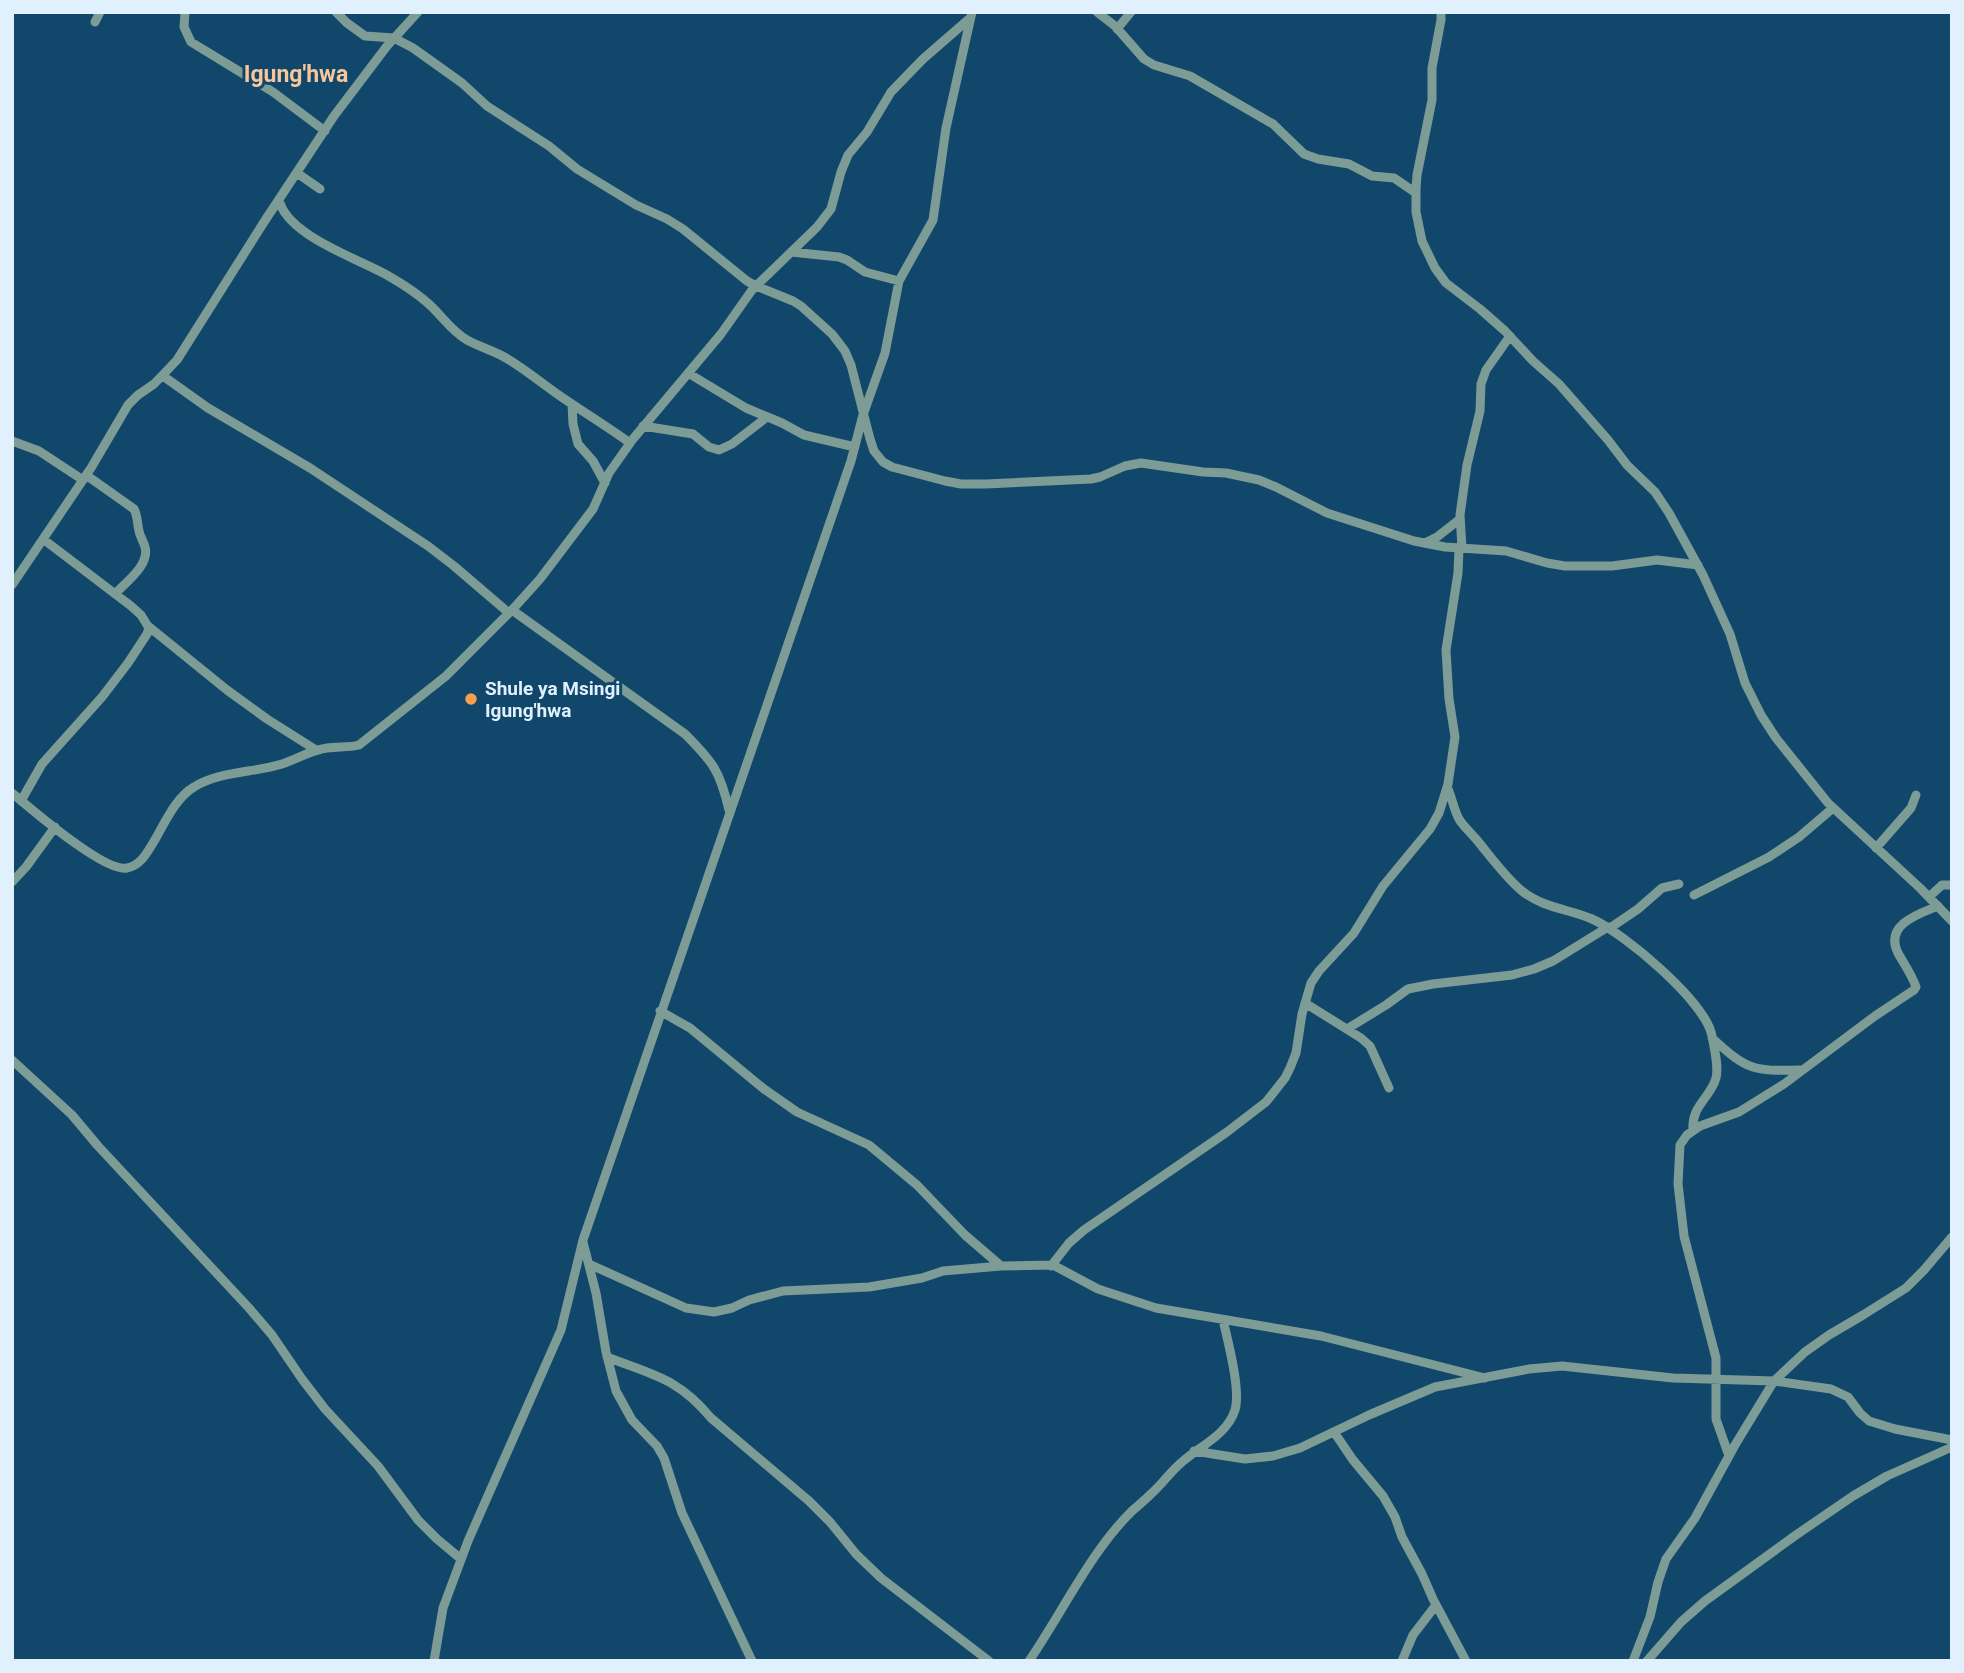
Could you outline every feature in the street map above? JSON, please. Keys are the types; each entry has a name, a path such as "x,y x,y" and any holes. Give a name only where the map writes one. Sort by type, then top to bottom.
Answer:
{"street":[{"path":"95,22 100,12"},
{"path":"185,12 184,27 191,42 273,93 325,131"},
{"path":"336,12 365,36 394,38 428,58 487,106 549,146 577,169 636,205 667,219 756,286 793,300 808,311 845,351 874,451 883,462 892,467 944,481 986,484 1100,477 1125,466 1141,463 1226,473 1268,483 1338,517 1425,543 1506,551 1565,566 1612,566 1657,560 1698,565"},
{"path":"12,585 85,478 128,405 163,376 177,360 325,131 376,59 418,12"},
{"path":"1097,12 1117,29 1144,59 1154,65 1190,76 1273,124 1304,154 1349,164 1372,176 1394,178 1416,193"},
{"path":"1117,29 1131,12"},
{"path":"1441,12 1432,68 1433,100 1417,175 1416,193 1416,212 1422,241 1435,268 1446,283 1480,309 1559,384 1627,465 1655,492 1670,513 1698,565 1730,634 1745,682 1776,738 1833,808 1952,921"},
{"path":"12,793 113,867 126,869 144,857 178,804 195,786 208,780 281,764 328,747 352,747 365,741 446,676 540,579 586,519 598,501 605,483 643,426 721,334 756,286 817,227 831,209 848,155 862,139 891,93 923,59 959,30 972,14"},
{"path":"434,1661 443,1608 461,1559 561,1330 583,1240 855,447 863,415 885,353 900,281 933,220 946,128 972,14"},
{"path":"297,173 320,189"},
{"path":"279,199 285,214 306,232 400,283 421,297 467,340 505,357 630,443"},
{"path":"791,252 839,257 865,272 900,281"},
{"path":"1051,1266 1069,1243 1084,1230 1227,1132 1266,1102 1285,1078 1296,1053 1311,983 1354,933 1383,886 1430,829 1444,801 1455,737 1446,650 1458,573 1460,519 1467,465 1479,411 1480,384 1486,370 1510,336"},
{"path":"688,373 746,408 809,437 855,447"},
{"path":"163,376 208,408 310,468 428,547 510,611 685,734 709,758 718,773 730,811"},
{"path":"572,404 578,444 593,461 605,483"},
{"path":"643,426 693,434 709,447 719,450 732,444 767,417"},
{"path":"12,441 39,451 134,509 146,556 135,573 115,594"},
{"path":"1425,543 1460,519"},
{"path":"43,539 141,615 148,626 237,697 316,750"},
{"path":"21,801 42,764 102,697 147,634 148,626"},
{"path":"1448,787 1459,819 1502,871 1523,891 1538,901 1609,928 1660,968 1700,1010 1712,1038 1716,1079 1693,1117 1693,1131"},
{"path":"1876,848 1911,808 1916,795"},
{"path":"1694,895 1769,857 1833,808"},
{"path":"12,882 55,827"},
{"path":"1348,1029 1408,989 1512,975 1553,961 1638,909 1662,888 1679,884"},
{"path":"1929,897 1942,885 1952,885"},
{"path":"1729,1456 1716,1419 1716,1358 1684,1236 1679,1191 1680,1146 1687,1135 1700,1126 1739,1112 1803,1070 1915,989 1895,947 1895,933 1900,925 1909,919 1938,906"},
{"path":"1305,1003 1370,1046 1389,1088"},
{"path":"660,1011 690,1028 764,1089 797,1111 869,1145 917,1185 965,1235 1001,1266"},
{"path":"1712,1038 1736,1059 1750,1067 1803,1070"},
{"path":"12,1060 72,1115 249,1308 272,1335 325,1409 378,1466 418,1520 461,1559"},
{"path":"1633,1661 1650,1617 1666,1559 1695,1518 1774,1381 1805,1352 1906,1287 1952,1237"},
{"path":"583,1240 616,1391 632,1420 657,1446 664,1458 682,1513 752,1661"},
{"path":"589,1264 686,1308 714,1312 783,1291 869,1287 922,1278 943,1271 1054,1265 1098,1289 1156,1308 1321,1336 1485,1378"},
{"path":"1029,1661 1118,1526 1194,1451 1219,1435 1235,1411 1233,1372 1223,1320"},
{"path":"607,1357 657,1375 685,1391 711,1418 809,1501 881,1578 989,1661"},
{"path":"1194,1451 1245,1459 1273,1456 1300,1448 1435,1387 1529,1369 1562,1366 1672,1378 1774,1381 1831,1389 1848,1397 1869,1421 1952,1440"},
{"path":"1334,1432 1383,1496 1466,1661"},
{"path":"1647,1661 1681,1622 1705,1601 1796,1535 1887,1476 1952,1447"},
{"path":"1402,1661 1413,1636 1436,1605"}],"place":[{"name":"Shule ya Msingi Igung'hwa","path":"471,699"}],"district":[{"name":"Igung'hwa","path":"296,74"}]}
